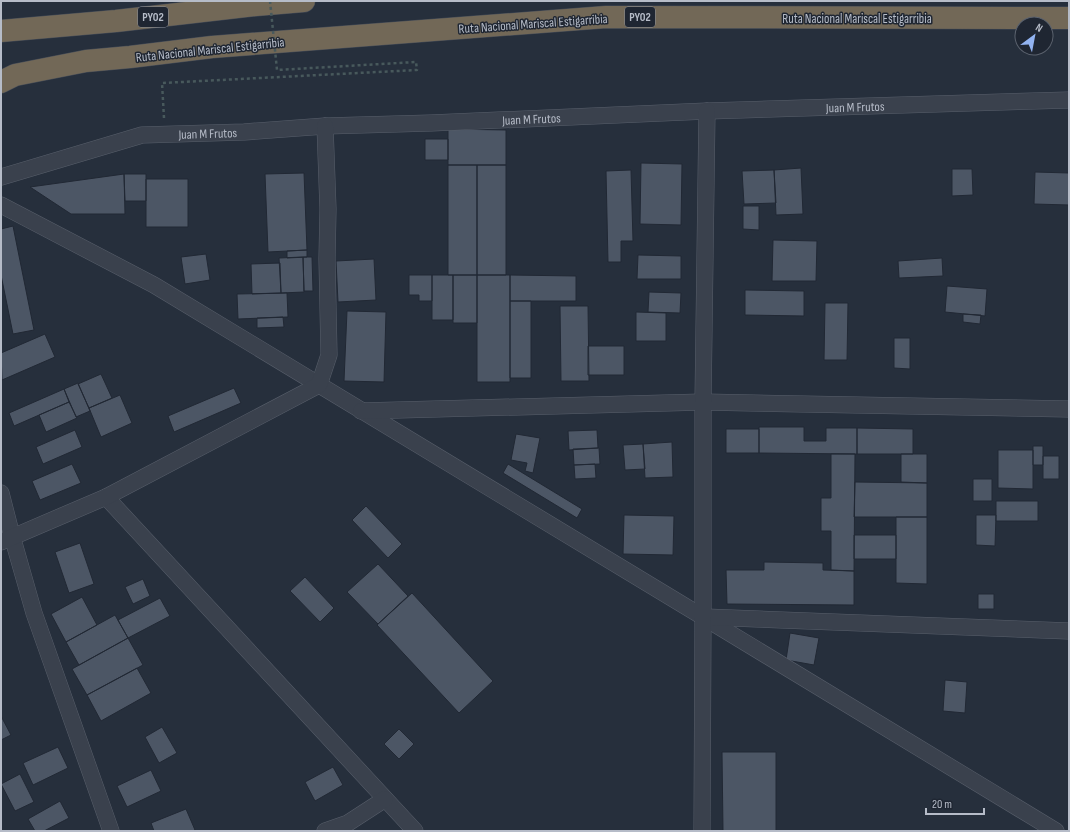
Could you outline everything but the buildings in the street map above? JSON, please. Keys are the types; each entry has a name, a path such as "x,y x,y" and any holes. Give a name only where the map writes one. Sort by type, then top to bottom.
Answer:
{"highway":[{"name":"PY02","path":"1,31 116,21 304,1"},
{"name":"Ruta Nacional Mariscal Estigarribia","path":"1,82 15,75 86,61 212,47 606,17 1069,18"}],"street":[{"name":"Juan M Frutos","path":"1,177 142,135 244,132 325,126 439,123 706,111 1069,100"},
{"path":"702,831 703,402 706,111"},
{"path":"6,539 106,497 318,384 330,355 325,126"},
{"path":"1,204 154,285 1056,831"},
{"path":"361,411 703,402 1069,409"},
{"path":"1,492 6,539 34,613 111,831"},
{"path":"106,497 415,831"},
{"path":"703,616 1069,631"},
{"path":"325,831 348,823 385,799"}],"path":[{"path":"165,135 162,83 417,70 416,62 276,70 270,1"}]}
